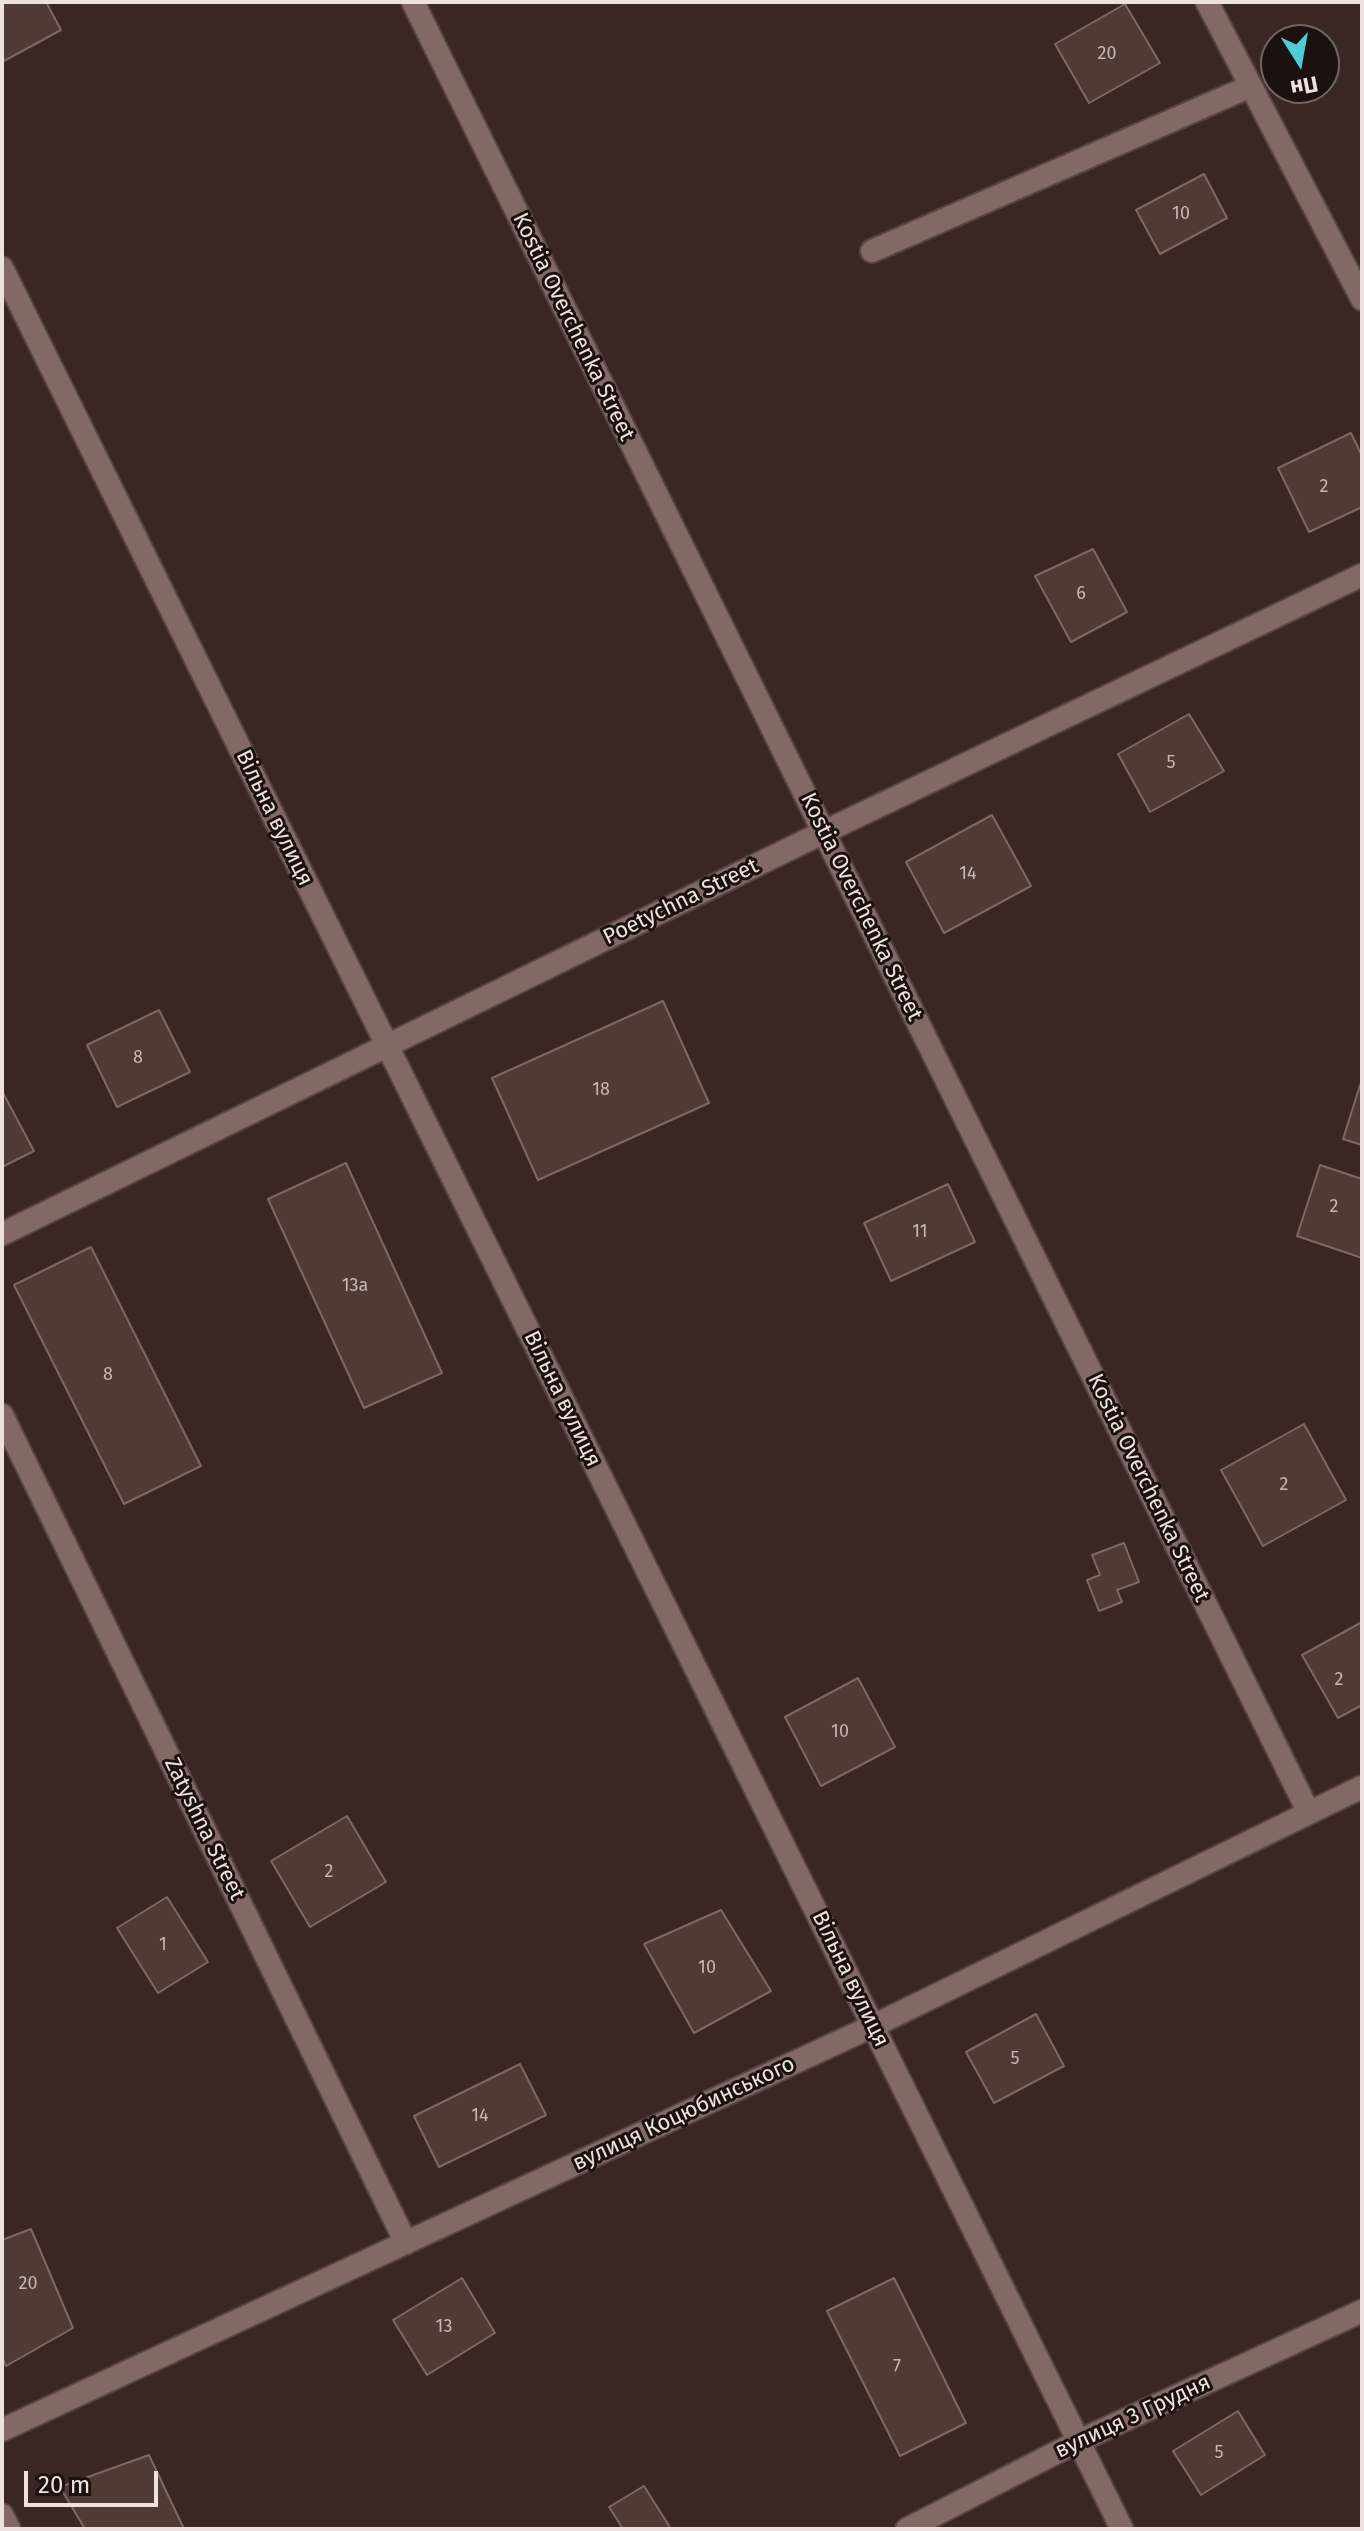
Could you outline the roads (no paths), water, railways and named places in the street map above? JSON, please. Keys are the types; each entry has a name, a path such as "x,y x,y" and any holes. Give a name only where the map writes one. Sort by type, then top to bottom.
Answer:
{"street":[{"name":"Kostia Overchenka Street","path":"413,2 1309,1813"},
{"path":"1207,2 1362,299"},
{"path":"872,251 1251,86"},
{"name":"Вільна вулиця","path":"2,268 1122,2529"},
{"name":"Poetychna Street","path":"2,1234 824,832 1362,575"},
{"name":"Zatyshna Street","path":"2,1415 406,2243"},
{"name":"вулиця Коцюбинського","path":"2,2430 873,2026 1362,1787"},
{"name":"вулиця 3 Грудня","path":"907,2529 1079,2441 1362,2311"},
{"path":"2,2515 9,2529"}]}
